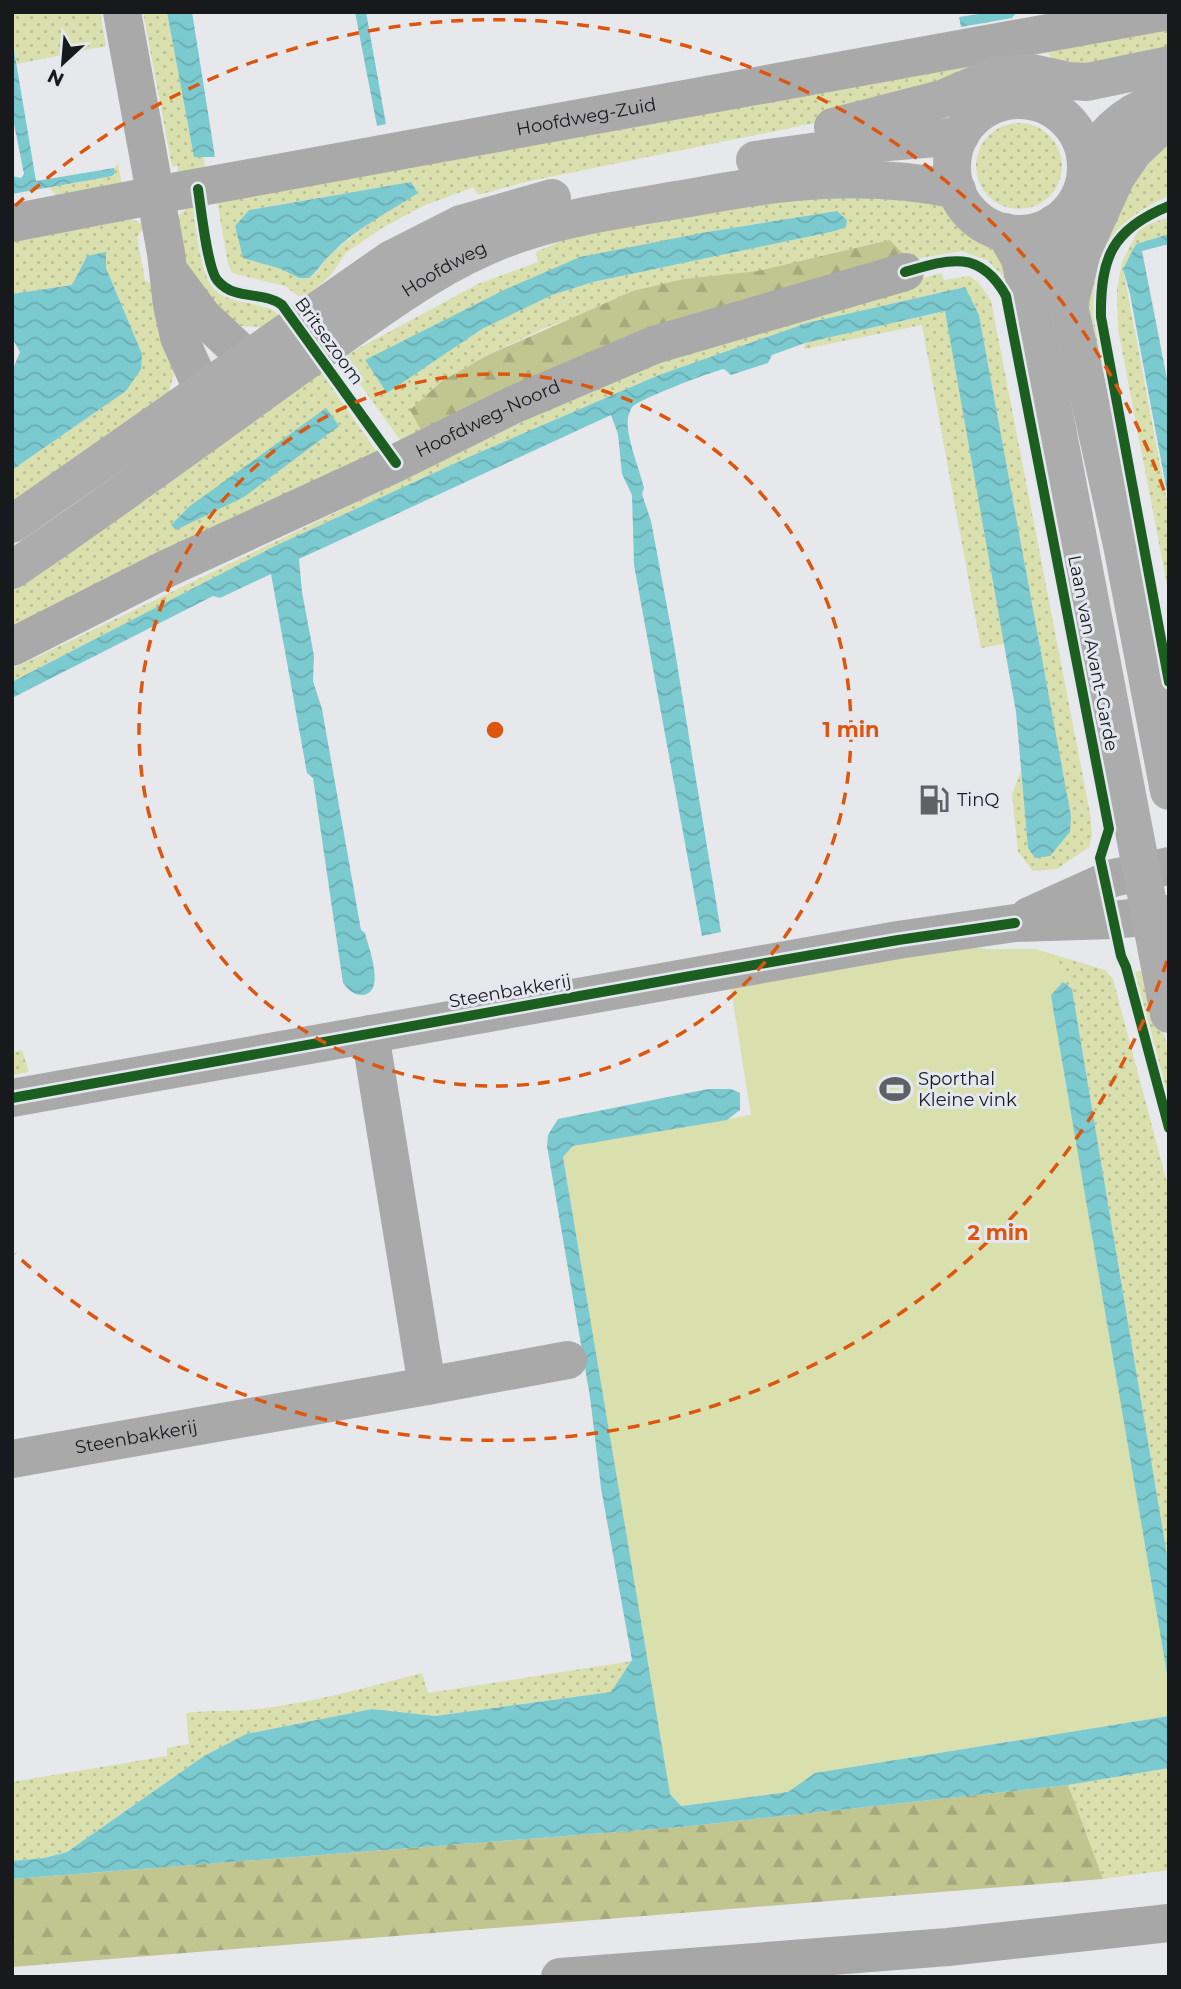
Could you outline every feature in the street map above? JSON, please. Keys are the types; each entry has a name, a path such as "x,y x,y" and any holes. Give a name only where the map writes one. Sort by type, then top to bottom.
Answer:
{"highway":[{"path":"948,1947 1169,1903"},
{"path":"560,1977 948,1947 1169,1923"}],"main road":[{"path":"756,160 776,141 931,103 998,75 1032,73 1087,82 1169,65"},
{"path":"1064,117 1169,71"},
{"path":"1086,163 1098,143 1115,125 1135,111 1157,101 1169,99"},
{"path":"1010,100 1041,104 1064,117 1081,140 1086,163 1084,182 1078,199 1067,214 1052,225 1030,233 1005,232 975,217 957,190 953,163 960,136 969,123 981,112 1010,100"},
{"path":"1069,305 1082,253 1116,177 1134,151 1169,118"},
{"name":"Hoofdweg","path":"12,524 390,260 461,224 562,195 756,160 876,143 960,136"},
{"name":"Hoofdweg","path":"12,570 360,322 449,264 518,234 584,217 806,179 856,178 957,190"},
{"path":"1052,225 1056,275 1069,305 1122,545 1169,791"},
{"name":"Laan van Avant-Garde","path":"1005,232 1020,259 1155,869 1169,1014"}],"street":[{"path":"122,12 179,337 203,391 246,404 248,359 203,317 169,271"},
{"name":"Hoofdweg-Zuid","path":"12,223 1163,12"},
{"name":"Hoofdweg-Noord","path":"12,647 168,568 396,463 513,405 654,345 905,272"},
{"name":"Steenbakkerij","path":"1015,923 1105,881 1155,869"},
{"name":"Steenbakkerij","path":"12,1098 898,940 1015,923 1159,915"},
{"path":"370,1034 427,1386"},
{"name":"Steenbakkerij","path":"12,1459 568,1360"}],"green space":[{"path":"12,12 100,12 106,46 17,64 12,38"},
{"path":"143,12 167,12 194,157 204,157 205,174 180,178 177,166 172,166"},
{"path":"1169,25 1169,47 1087,65 1051,59 1048,50"},
{"path":"972,64 958,80 878,110 525,182 478,195 474,187 423,206 382,228 346,253 330,276 307,296 298,296 285,286 232,273 228,264 216,195","holes":["410,182 415,187 330,254 309,278 299,278 281,269 243,258 235,226 249,210"]},
{"path":"1011,123 1027,123 1050,135 1059,149 1062,166 1059,183 1050,197 1027,209 1011,209 995,202 983,190 976,174 976,158 983,142 995,130"},
{"path":"1169,133 1169,196 1130,219 1108,246 1097,280 1095,324 1169,718 1085,286 1125,181"},
{"path":"118,164 123,189 56,202 54,191 50,187 112,176"},
{"path":"774,192 946,203 969,226 995,244 1014,300 1003,276 987,260 961,251 909,260 684,279 547,327 442,381 423,434 403,444 345,363 348,354 478,284 538,262 536,252 604,222","holes":["837,211 847,220 846,227 835,231 593,282 551,295 482,329 387,392 365,361 506,289 707,232"]},
{"path":"190,205 193,207 203,266 216,291 225,297 267,308 277,313 284,321 264,327 241,326 197,296 173,221"},
{"path":"122,214 146,226 137,237 145,280 158,289 174,374 168,395 12,516 12,470 126,391 142,354 106,268 87,256 72,285 12,294 12,235"},
{"path":"1169,217 1169,234 1136,244 1123,269 1169,512 1169,595 1118,329 1117,289 1122,262 1140,227"},
{"path":"890,240 909,260 423,434 410,410 442,381 488,355 633,291 684,279 758,271"},
{"path":"941,273 944,280 970,276 978,282 991,301 1090,813 1092,835 1089,847 1057,869 1033,871 1018,852 1012,794 1021,771 1028,848 1071,816 979,315 964,287 807,323 659,375 471,456 277,545 12,682 12,669 655,358 715,337"},
{"path":"946,311 1004,644 981,648 922,325 804,349 805,343"},
{"path":"316,365 376,451 373,459 12,634 12,581"},
{"path":"965,946 1035,949 1058,956 1063,982 1051,995 1169,1685 1169,1716 815,1773 788,1792 681,1806 670,1794 563,1157 573,1146 751,1115 731,989"},
{"path":"1035,949 1105,970 1113,979 1169,1190 1169,1567 1072,989 1054,1014 1169,1685 1169,1716 670,1794 580,1259 620,1251 1031,958"},
{"path":"1146,970 1169,1054 1169,1108 1132,974"},
{"path":"22,1050 29,1072 12,1075 12,1052"},
{"path":"632,1661 611,1692 435,1716 372,1709 246,1734 204,1756 67,1852 44,1858 12,1861 12,1782 167,1756 167,1748 189,1744 186,1713 248,1710 298,1703 422,1673 428,1693"},
{"path":"1169,1768 1169,1870 1103,1879 1068,1785"},
{"path":"1068,1785 1103,1879 12,1967 12,1879 681,1827"}],"water":[{"path":"167,12 192,12 215,157 194,157"},
{"path":"355,12 366,12 386,124 377,126"},
{"path":"992,12 1017,12 1012,18 961,27 959,17"},
{"path":"12,38 36,181 114,168 115,173 112,176 12,194 12,176 21,178 24,174 12,114"},
{"path":"411,182 418,193 340,245 309,278 299,278 281,269 243,258 235,226 249,210"},
{"path":"837,211 847,220 846,227 835,231 593,282 552,295 482,329 387,393 365,360 506,289 580,257 707,232"},
{"path":"1169,234 1169,244 1142,251 1169,389 1169,503 1123,269 1136,244"},
{"path":"106,252 106,268 142,354 141,369 126,391 12,470 12,371 20,352 12,338 12,294 72,285 87,256"},
{"path":"965,287 979,315 1071,816 1070,832 1050,856 1035,858 1028,848 1016,712 945,311 805,343 772,355 768,363 731,375 724,369 716,371 648,398 632,407 629,414 629,434 644,488 642,494 651,521 673,639 721,932 702,936 634,565 632,495 622,474 618,434 611,415 299,559 314,656 313,681 322,709 361,930 365,933 374,968 375,978 369,992 356,994 343,983 313,778 307,773 271,574 220,598 213,596 12,698 12,682 277,545 471,456 659,375 807,323"},
{"path":"326,408 339,426 244,497 176,530 171,525 190,506"},
{"path":"1063,982 1072,989 1169,1567 1169,1685 1051,995"},
{"path":"708,1089 731,1089 740,1093 740,1110 727,1120 573,1146 563,1157 670,1794 681,1806 788,1792 815,1773 1169,1716 1169,1768 1068,1785 681,1827 12,1879 12,1861 44,1858 67,1852 204,1756 246,1734 372,1709 435,1716 611,1692 632,1660 601,1488 590,1397 547,1146 548,1135 558,1119"}],"cycle path":[{"name":"Britsezoom","path":"198,189 207,251 217,280 232,291 266,298 282,305 396,463"},
{"path":"1169,206 1134,225 1122,236 1107,262 1101,296 1101,317 1169,682"},
{"path":"905,272 949,261 974,264 996,281 1006,296 1109,829 1100,858 1121,956 1169,1128"},
{"path":"12,1098 685,977 898,940 1015,923"}],"place":[{"name":"TinQ","path":"934,800"},
{"name":"Sporthal Kleine vink","path":"895,1089"}]}
